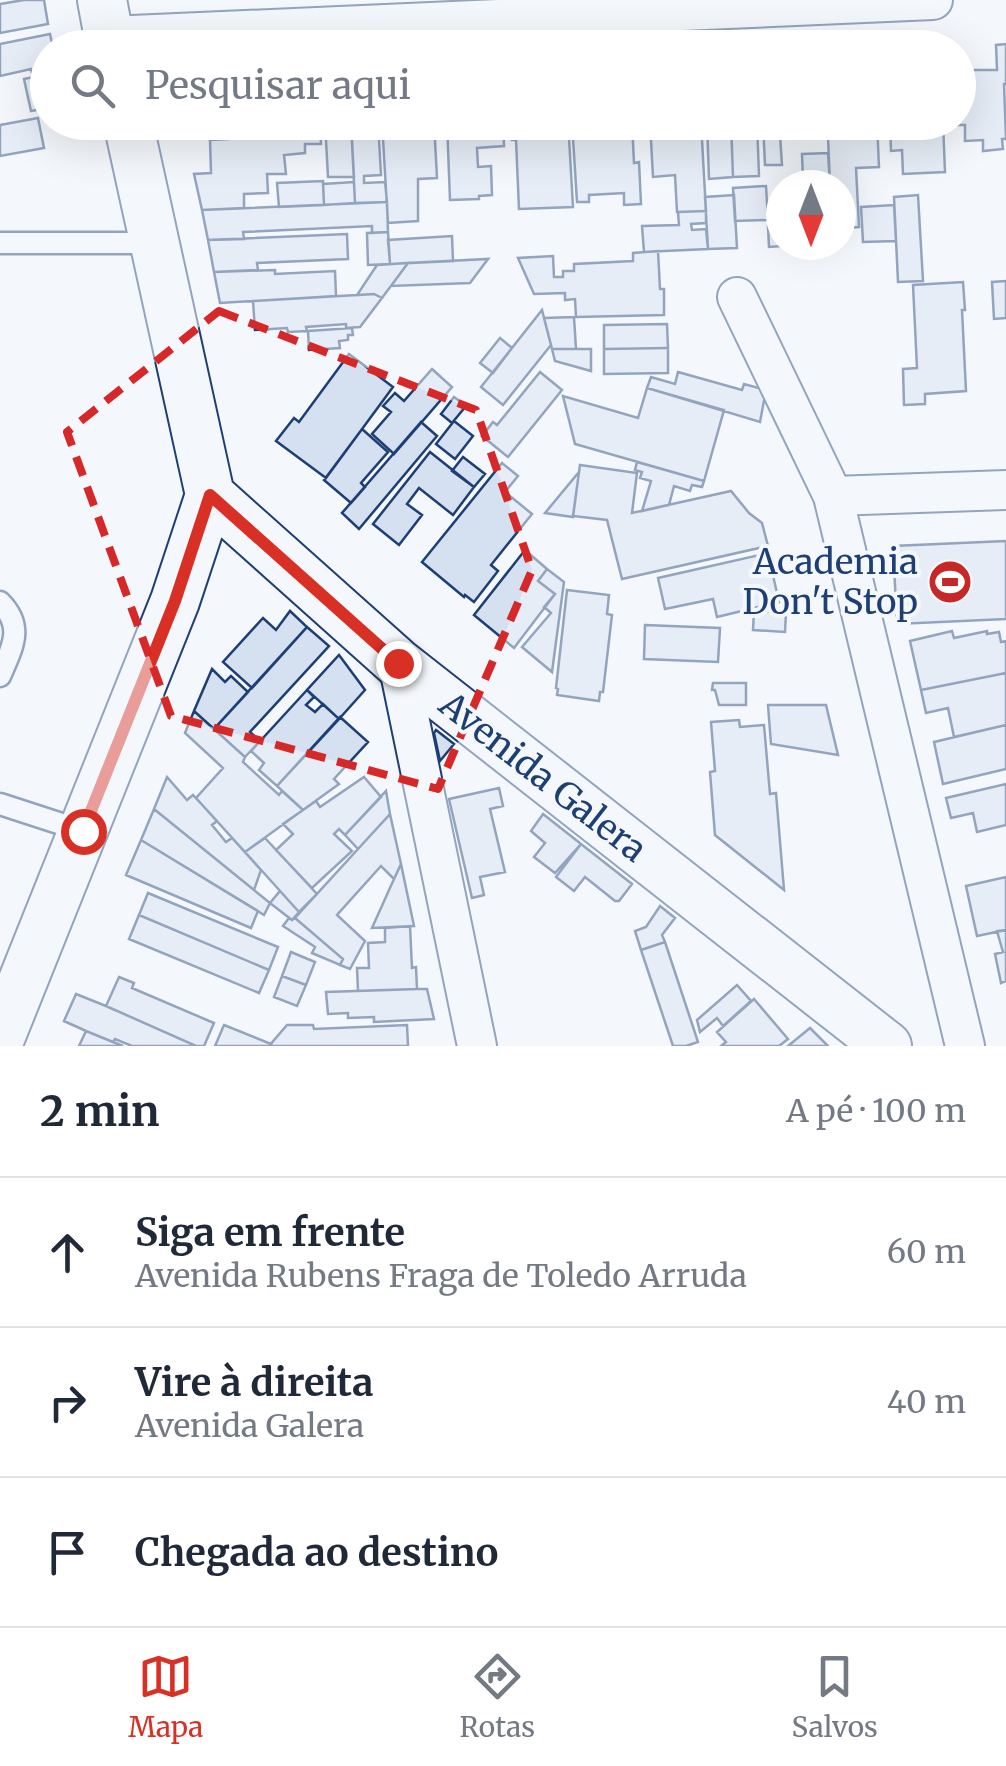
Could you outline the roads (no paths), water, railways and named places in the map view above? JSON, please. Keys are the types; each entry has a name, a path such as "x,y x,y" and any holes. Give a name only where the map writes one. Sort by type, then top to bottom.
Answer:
{"street":[{"path":"107,28 933,0"},
{"path":"2,1025 175,601 210,495 132,140"},
{"path":"737,297 833,496 964,1046"},
{"path":"833,496 1006,490"},
{"name":"Avenida Galera","path":"210,495 398,663 886,1046"},
{"path":"398,663 477,1046"}],"lane":[{"path":"0,243 155,243"},
{"path":"0,602 9,611 15,634 0,676"},
{"path":"0,804 83,831"}],"place":[{"name":"Academia Don't Stop","path":"950,582"}]}
